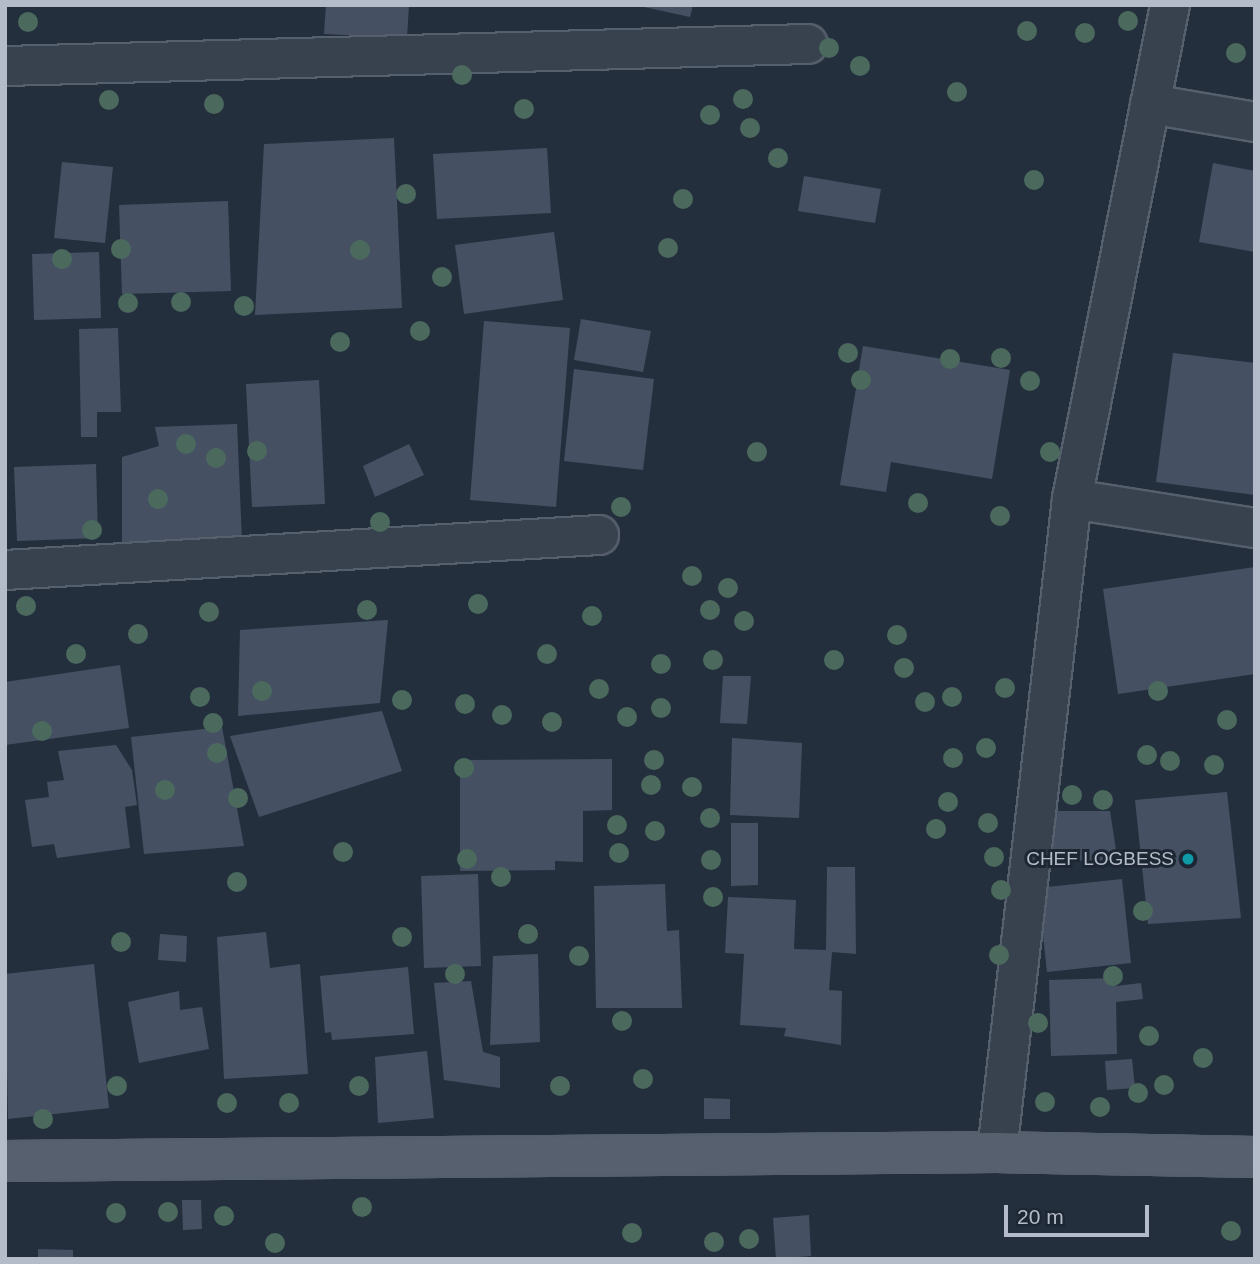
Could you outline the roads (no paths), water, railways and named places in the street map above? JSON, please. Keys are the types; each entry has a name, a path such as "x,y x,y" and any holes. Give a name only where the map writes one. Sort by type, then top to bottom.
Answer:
{"main road":[{"path":"5,1161 997,1152 1255,1157"}],"street":[{"path":"997,1152 1072,499 1170,5"},
{"path":"5,65 808,44"},
{"path":"1150,104 1255,122"},
{"path":"1072,499 1255,528"},
{"path":"5,570 599,535"}],"place":[{"name":"CHEF LOGBESS","path":"1188,859"}]}
